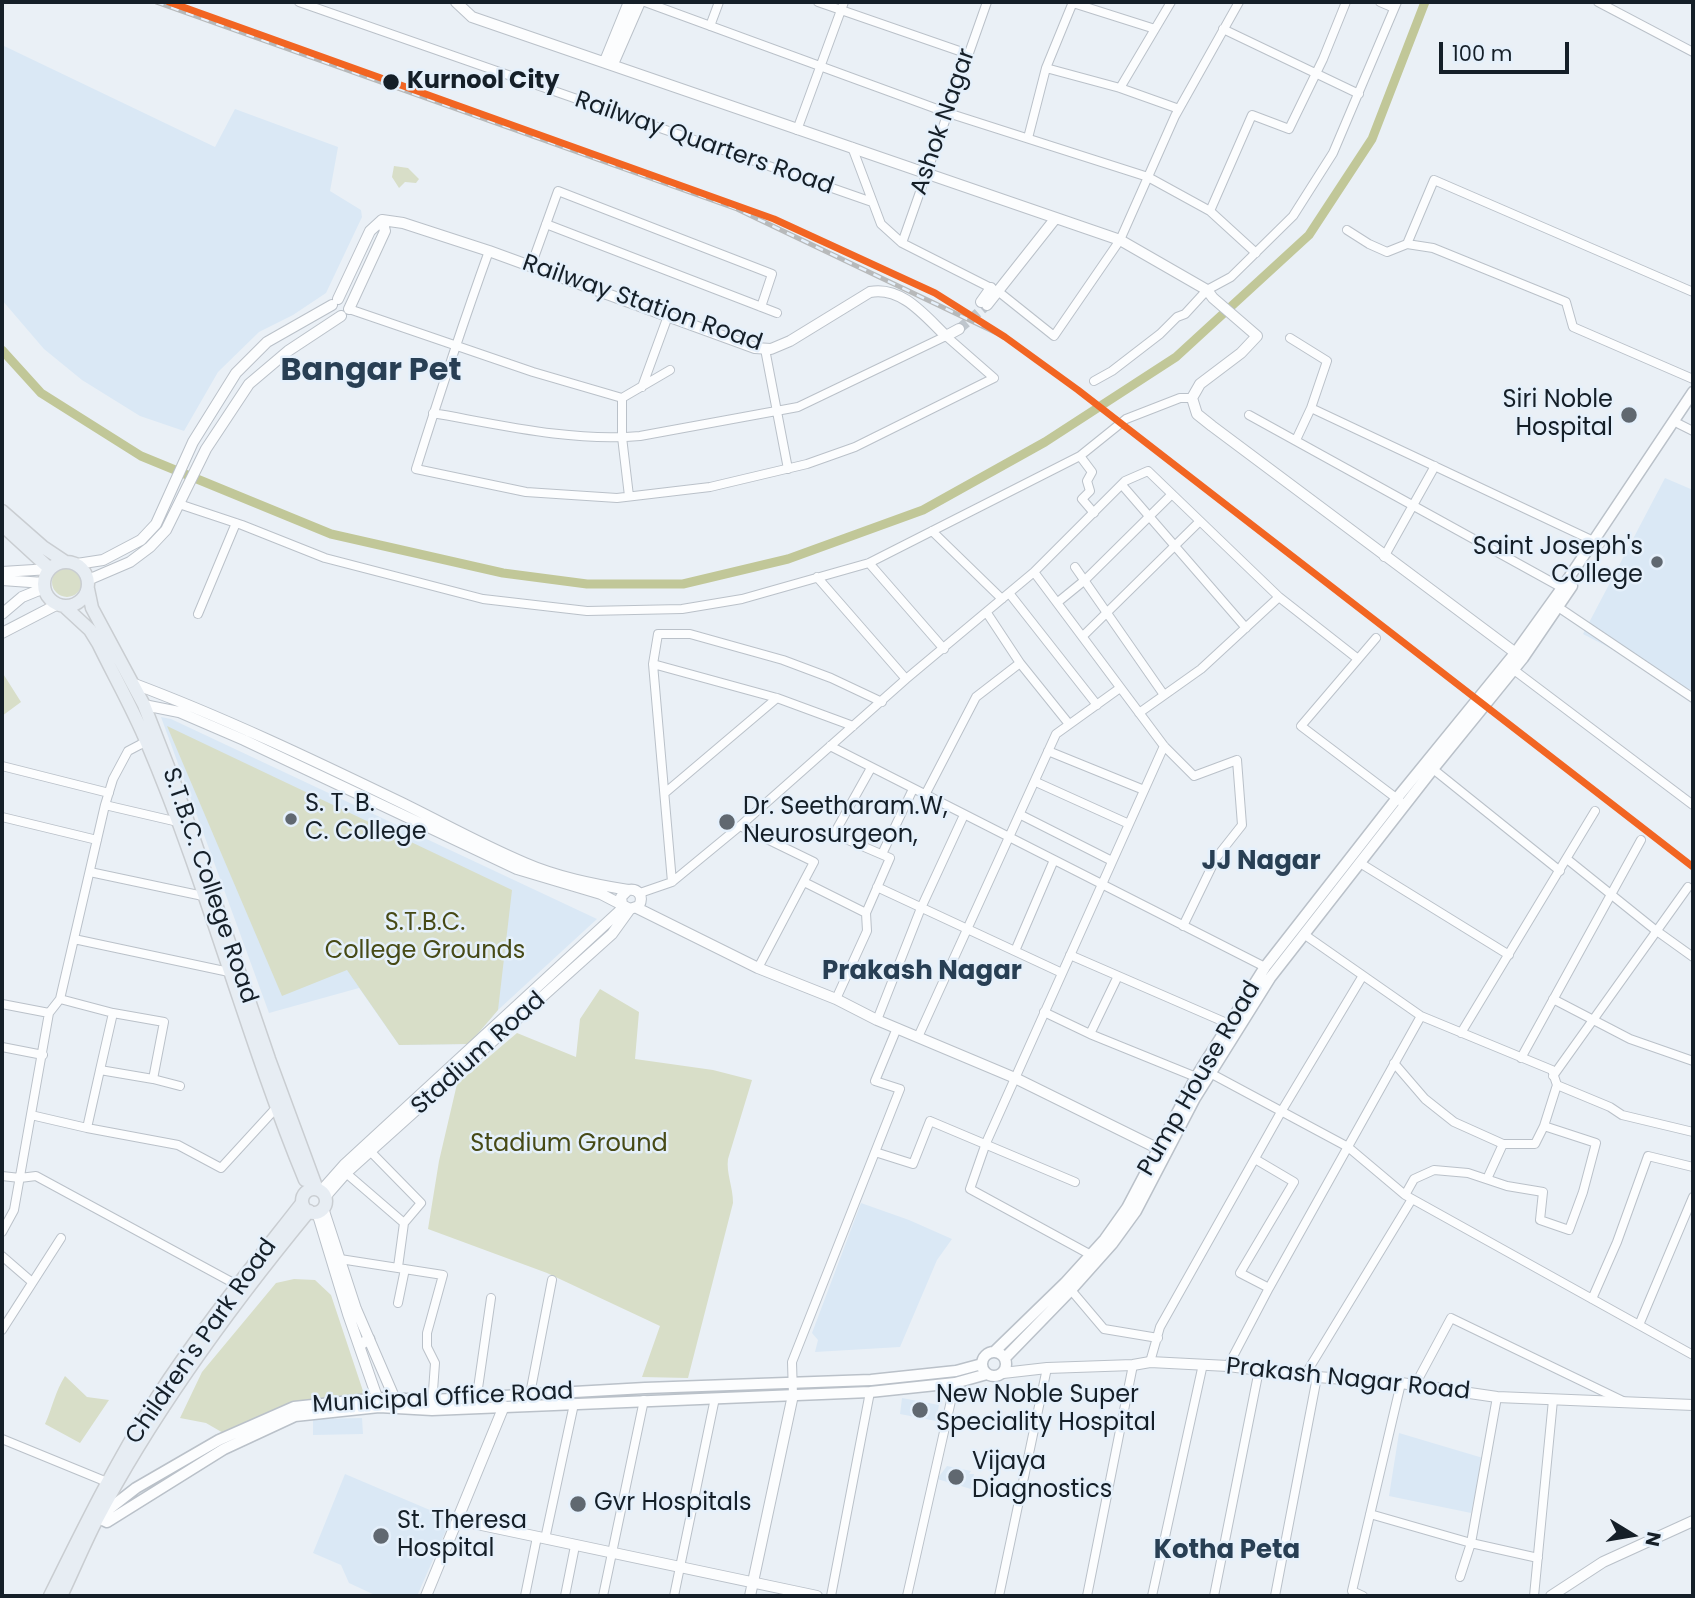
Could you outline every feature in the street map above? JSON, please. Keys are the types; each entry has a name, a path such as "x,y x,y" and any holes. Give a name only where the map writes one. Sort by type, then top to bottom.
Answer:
{"main road":[{"path":"1000,1355 1006,1366 1003,1373 995,1376 984,1369 984,1356 1000,1355 1071,1290 1112,1244 1136,1211 1163,1151 1270,978 1360,863 1401,801 1433,769 1514,670 1520,655 1558,607 1565,590 1693,392"},
{"path":"1597,542 1693,402"},
{"path":"2,511 34,540 86,573 88,584 76,603 61,605 48,596 44,585 50,569"},
{"path":"2,525 50,569"},
{"path":"50,569 71,563"},
{"name":"S.T.B.C. College Road","path":"88,584 92,608 144,705 176,787 315,1200"},
{"name":"Pump House Road","path":"1000,1355 1091,1255 1128,1208 1163,1151 1196,1077 1265,967 1520,655 1565,590"},
{"name":"S.T.B.C. College Road","path":"61,605 94,636 147,741 178,822 276,1108 315,1200"},
{"path":"129,706 144,705"},
{"name":"Children's Park Road","path":"61,1596 107,1482 156,1399 237,1285 315,1200"},
{"name":"Children's Park Road","path":"50,1596 94,1516 166,1403 254,1279 315,1200"},
{"name":"Municipal Office Road","path":"94,1516 136,1488 219,1440 293,1407 379,1402 432,1405 530,1394 793,1383 984,1369"},
{"name":"Municipal Office Road","path":"476,1401 504,1406 870,1392 955,1383 984,1369"}],"street":[{"name":"Railway Quarters Road","path":"299,2 872,202"},
{"path":"456,2 472,17 1120,240 1210,294 1257,335 1241,353 1200,384 1192,398 1197,414 1384,557 1520,655"},
{"path":"609,62 629,2"},
{"path":"609,62 643,2 948,113 1148,177 1210,211 1256,253"},
{"path":"710,26 719,2"},
{"path":"818,2 842,6 968,54"},
{"name":"Ashok Nagar","path":"902,243 987,2"},
{"path":"1028,138 1046,68 1073,2 1155,29"},
{"path":"1121,88 1171,2"},
{"path":"852,147 881,224 902,243 995,290 1055,337 1120,240 1179,109 1239,2"},
{"path":"1210,211 1252,115 1289,129 1346,2"},
{"path":"1094,381 1112,371 1231,277 1293,216 1333,153 1395,5 1380,2"},
{"path":"1598,2 1693,52"},
{"path":"797,130 842,6"},
{"path":"1223,29 1359,93"},
{"path":"1046,68 1121,88 1179,109"},
{"path":"1407,244 1434,180 1693,292"},
{"path":"531,266 558,191 772,274 761,307"},
{"path":"984,303 1055,219"},
{"path":"88,584 130,562 166,530 206,449 249,384 288,351 345,313 385,231 382,220 370,232 335,302 333,313 345,313 455,345 622,398 670,370"},
{"name":"Railway Station Road","path":"382,220 404,223 489,251 755,348 771,349 790,341 870,292 883,290 901,295 953,331"},
{"path":"546,224 777,313"},
{"path":"1346,230 1387,252 1407,244 1433,248 1566,303 1573,327 1693,379"},
{"path":"433,413 552,434 622,438 798,407 953,331 993,378 855,447 788,469 710,487 617,498 526,492 416,469 433,413 455,345 489,251"},
{"path":"71,563 103,560 141,540 156,524 193,442 224,391 250,357 277,336 335,302"},
{"path":"642,387 668,316"},
{"path":"1290,338 1327,361 1311,408 1296,440"},
{"path":"765,349 788,469"},
{"path":"622,398 622,438 629,496"},
{"path":"180,504 325,558 483,599 587,611 682,609 742,599 869,563 1080,456 1126,419 1180,398 1192,398"},
{"path":"1311,408 1597,542"},
{"path":"1249,415 1565,590"},
{"path":"1679,424 1693,431"},
{"path":"1080,456 1092,472 1087,481 1090,491 1082,499 1094,513"},
{"path":"1384,557 1435,466"},
{"path":"132,683 178,700 296,754 524,863 553,873 640,893 672,882 740,826 906,679 1034,572 1122,485 1148,471 1279,597 1358,659"},
{"path":"1122,485 1246,628"},
{"path":"1058,602 1085,580 1172,494"},
{"path":"1083,636 1200,521"},
{"path":"198,614 236,523"},
{"path":"932,531 1002,599"},
{"path":"869,563 944,649"},
{"path":"1075,567 1164,695"},
{"path":"2,572 50,569"},
{"path":"1034,572 1164,746 1194,776 1237,760 1242,825 1216,858 1183,926"},
{"path":"817,577 906,679"},
{"path":"2,580 44,585"},
{"path":"2,614 22,597 44,585"},
{"path":"1010,593 1097,705"},
{"path":"1139,713 1201,669 1279,597"},
{"path":"2,633 61,605"},
{"path":"1558,607 1693,698"},
{"path":"987,612 1020,663 1069,724"},
{"path":"672,882 653,664 658,634 690,634 783,660 831,678 881,702"},
{"path":"1376,638 1301,726 1401,801"},
{"path":"925,795 976,697 1020,663"},
{"path":"653,664 777,698 853,726"},
{"path":"1514,670 1693,804"},
{"path":"918,1037 1056,734 1120,688"},
{"path":"666,792 777,698"},
{"path":"144,705 179,712 244,740 517,870 601,894 758,968 1015,1078 1163,1151"},
{"path":"2,1231 14,1210 49,1013 60,999 105,805 113,779 128,751 147,741"},
{"path":"830,746 1265,967"},
{"path":"1091,1255 970,1189 986,1143 1164,746"},
{"path":"1048,751 1144,790"},
{"path":"2,766 109,793"},
{"path":"835,999 867,931 866,913 890,858 834,834 871,768"},
{"path":"1433,769 1560,871"},
{"path":"1036,782 1129,824"},
{"path":"882,854 914,789"},
{"path":"105,805 178,822"},
{"path":"1461,1033 1595,811"},
{"path":"877,1020 922,908 964,815"},
{"path":"1021,815 1112,862"},
{"path":"2,817 97,840"},
{"path":"740,826 814,862 758,968"},
{"path":"1521,1058 1641,840"},
{"path":"1567,859 1693,957"},
{"path":"1015,951 1054,860"},
{"path":"1360,863 1509,955"},
{"path":"90,872 203,896"},
{"path":"804,882 866,913"},
{"path":"877,887 1062,973"},
{"path":"1553,1076 1688,887"},
{"path":"628,890 622,894 628,907"},
{"path":"628,907 642,900 640,893"},
{"name":"Stadium Road","path":"315,1200 612,934 628,907"},
{"name":"Stadium Road","path":"315,1200 354,1156 628,907"},
{"path":"1305,936 1421,1016 1552,1070 1557,1085 1544,1126 1535,1144 1503,1144 1454,1122 1425,1100 1395,1063"},
{"path":"74,939 229,972"},
{"path":"1070,956 1228,1024"},
{"path":"1090,1034 1118,976"},
{"path":"1150,1362 1160,1326 1281,1112 1362,977"},
{"path":"60,999 113,1013 164,1021 153,1079"},
{"path":"1553,999 1630,1040 1693,1061"},
{"path":"2,1004 49,1013"},
{"path":"1045,1012 1090,1034 1196,1077 1210,1073 1348,1147 1409,1197 1693,1355"},
{"path":"87,1128 113,1013"},
{"path":"1228,1366 1421,1016"},
{"path":"750,1596 793,1395 792,1362 900,1089 874,1081 897,1028"},
{"path":"2,1047 43,1055"},
{"path":"100,1070 180,1086"},
{"path":"1557,1085 1610,1107 1622,1115 1693,1132"},
{"path":"32,1115 178,1144 220,1168 276,1108"},
{"path":"875,1152 914,1164 930,1121 1075,1182"},
{"path":"1305,1375 1409,1197 1414,1180 1434,1170 1468,1173 1507,1186 1543,1192 1540,1220 1569,1230 1583,1192 1596,1143 1544,1126"},
{"path":"1487,1180 1503,1144"},
{"path":"370,1151 421,1203 404,1223 398,1303"},
{"path":"1592,1299 1617,1242 1648,1156 1693,1167"},
{"path":"1255,1159 1294,1182 1240,1273 1269,1288"},
{"path":"346,1173 404,1223"},
{"path":"2,1176 36,1176 237,1285"},
{"path":"1639,1325 1693,1197"},
{"path":"315,1200 364,1342 379,1402"},
{"name":"S.T.B.C. College Road","path":"315,1200 340,1259 364,1342 394,1403"},
{"path":"2,1330 5,1317 61,1238"},
{"path":"2,1256 32,1282"},
{"path":"340,1259 443,1275 427,1332 427,1347 435,1363 432,1405"},
{"path":"530,1394 552,1280"},
{"path":"1071,1290 1104,1329 1158,1338"},
{"path":"476,1401 491,1298"},
{"path":"1415,1385 1451,1318 1628,1404"},
{"name":"Prakash Nagar Road","path":"1003,1373 1150,1362 1203,1364 1401,1383 1497,1397 1693,1405"},
{"path":"1152,1596 1203,1364"},
{"path":"1087,1596 1133,1365"},
{"path":"999,1596 1047,1368"},
{"path":"1214,1596 1259,1370"},
{"path":"1275,1596 1317,1377"},
{"path":"907,1596 955,1383"},
{"path":"1363,1596 1352,1591 1401,1383"},
{"path":"831,1596 870,1392"},
{"path":"1460,1577 1471,1543 1497,1397"},
{"path":"674,1596 715,1398"},
{"path":"603,1596 644,1400"},
{"path":"1534,1596 1553,1400"},
{"path":"525,1596 574,1404"},
{"path":"426,1596 504,1406"},
{"path":"2,1439 107,1482"},
{"path":"1370,1514 1471,1543 1538,1558"},
{"path":"458,1520 612,1555 817,1596"},
{"path":"1551,1596 1603,1562 1693,1521"},
{"path":"565,1596 575,1546"}],"shaded area":[{"path":"2,45 215,147 235,109 338,147 330,191 361,210 362,217 326,293 293,315 259,332 218,372 184,431 140,416 82,380 44,349 2,300"},
{"name":"Saint Joseph's College","path":"1665,478 1693,490 1693,691 1583,634"},
{"name":"S.T.B.C. College Grounds","path":"161,717 171,719 597,919 498,1010 469,1044 399,1045 359,988 269,1013"},
{"path":"861,1203 952,1239 937,1260 900,1347 815,1352 818,1340 812,1333"},
{"name":"New Noble Super Speciality Hospital","path":"902,1398 939,1405 936,1421 900,1414"},
{"path":"362,1418 363,1434 313,1435 313,1419"},
{"path":"1399,1433 1483,1458 1471,1513 1389,1496"},
{"name":"Vijaya Diagnostics","path":"947,1466 971,1471 969,1474 974,1474 971,1489 937,1479"},
{"name":"St. Theresa Hospital","path":"345,1474 451,1519 417,1596 377,1596 349,1583 341,1565 313,1553"}],"green space":[{"path":"394,166 408,168 419,179 416,183 405,182 399,188 392,177"},
{"path":"67,567 73,568 81,576 81,588 73,596 67,597 61,596 53,588 52,582 53,576 61,568"},
{"path":"2,672 21,702 2,716"},
{"name":"S.T.B.C. College Grounds","path":"167,726 512,890 498,1010 469,1044 399,1045 347,970 282,996"},
{"name":"Stadium Ground","path":"600,989 639,1012 635,1059 713,1070 752,1080 728,1159 733,1203 688,1378 642,1377 660,1326 547,1273 428,1229 439,1161 457,1084 517,1033 576,1057 580,1019"},
{"path":"294,1279 315,1280 331,1295 364,1394 298,1401 225,1434 206,1423 180,1418 202,1372 276,1283"},
{"path":"65,1376 87,1397 109,1400 80,1443 45,1424"}],"waterway":[{"path":"2,350 41,393 141,456 331,534 503,573 587,584 683,584 788,559 923,510 1045,442 1176,357 1309,235 1372,139 1425,2"}],"tunnel":[{"path":"959,329 987,305"}],"railway":[{"path":"156,2 737,209 1005,337"}],"transit line":[{"path":"169,2 774,219 935,293 1005,337 1078,390 1693,867"}],"place":[{"name":"Kurnool City","path":"391,82"},
{"name":"Siri Noble Hospital","path":"1629,415"},
{"name":"Saint Joseph's College","path":"1657,562"},
{"name":"S. T. B. C. College","path":"291,819"},
{"name":"Dr. Seetharam.W, Neurosurgeon,","path":"727,822"},
{"name":"New Noble Super Speciality Hospital","path":"920,1410"},
{"name":"Vijaya Diagnostics","path":"956,1477"},
{"name":"Gvr Hospitals","path":"578,1504"},
{"name":"St. Theresa Hospital","path":"381,1536"}],"district":[{"name":"Bangar Pet","path":"371,372"},
{"name":"JJ Nagar","path":"1261,862"},
{"name":"Prakash Nagar","path":"922,972"},
{"name":"Kotha Peta","path":"1227,1551"}]}
